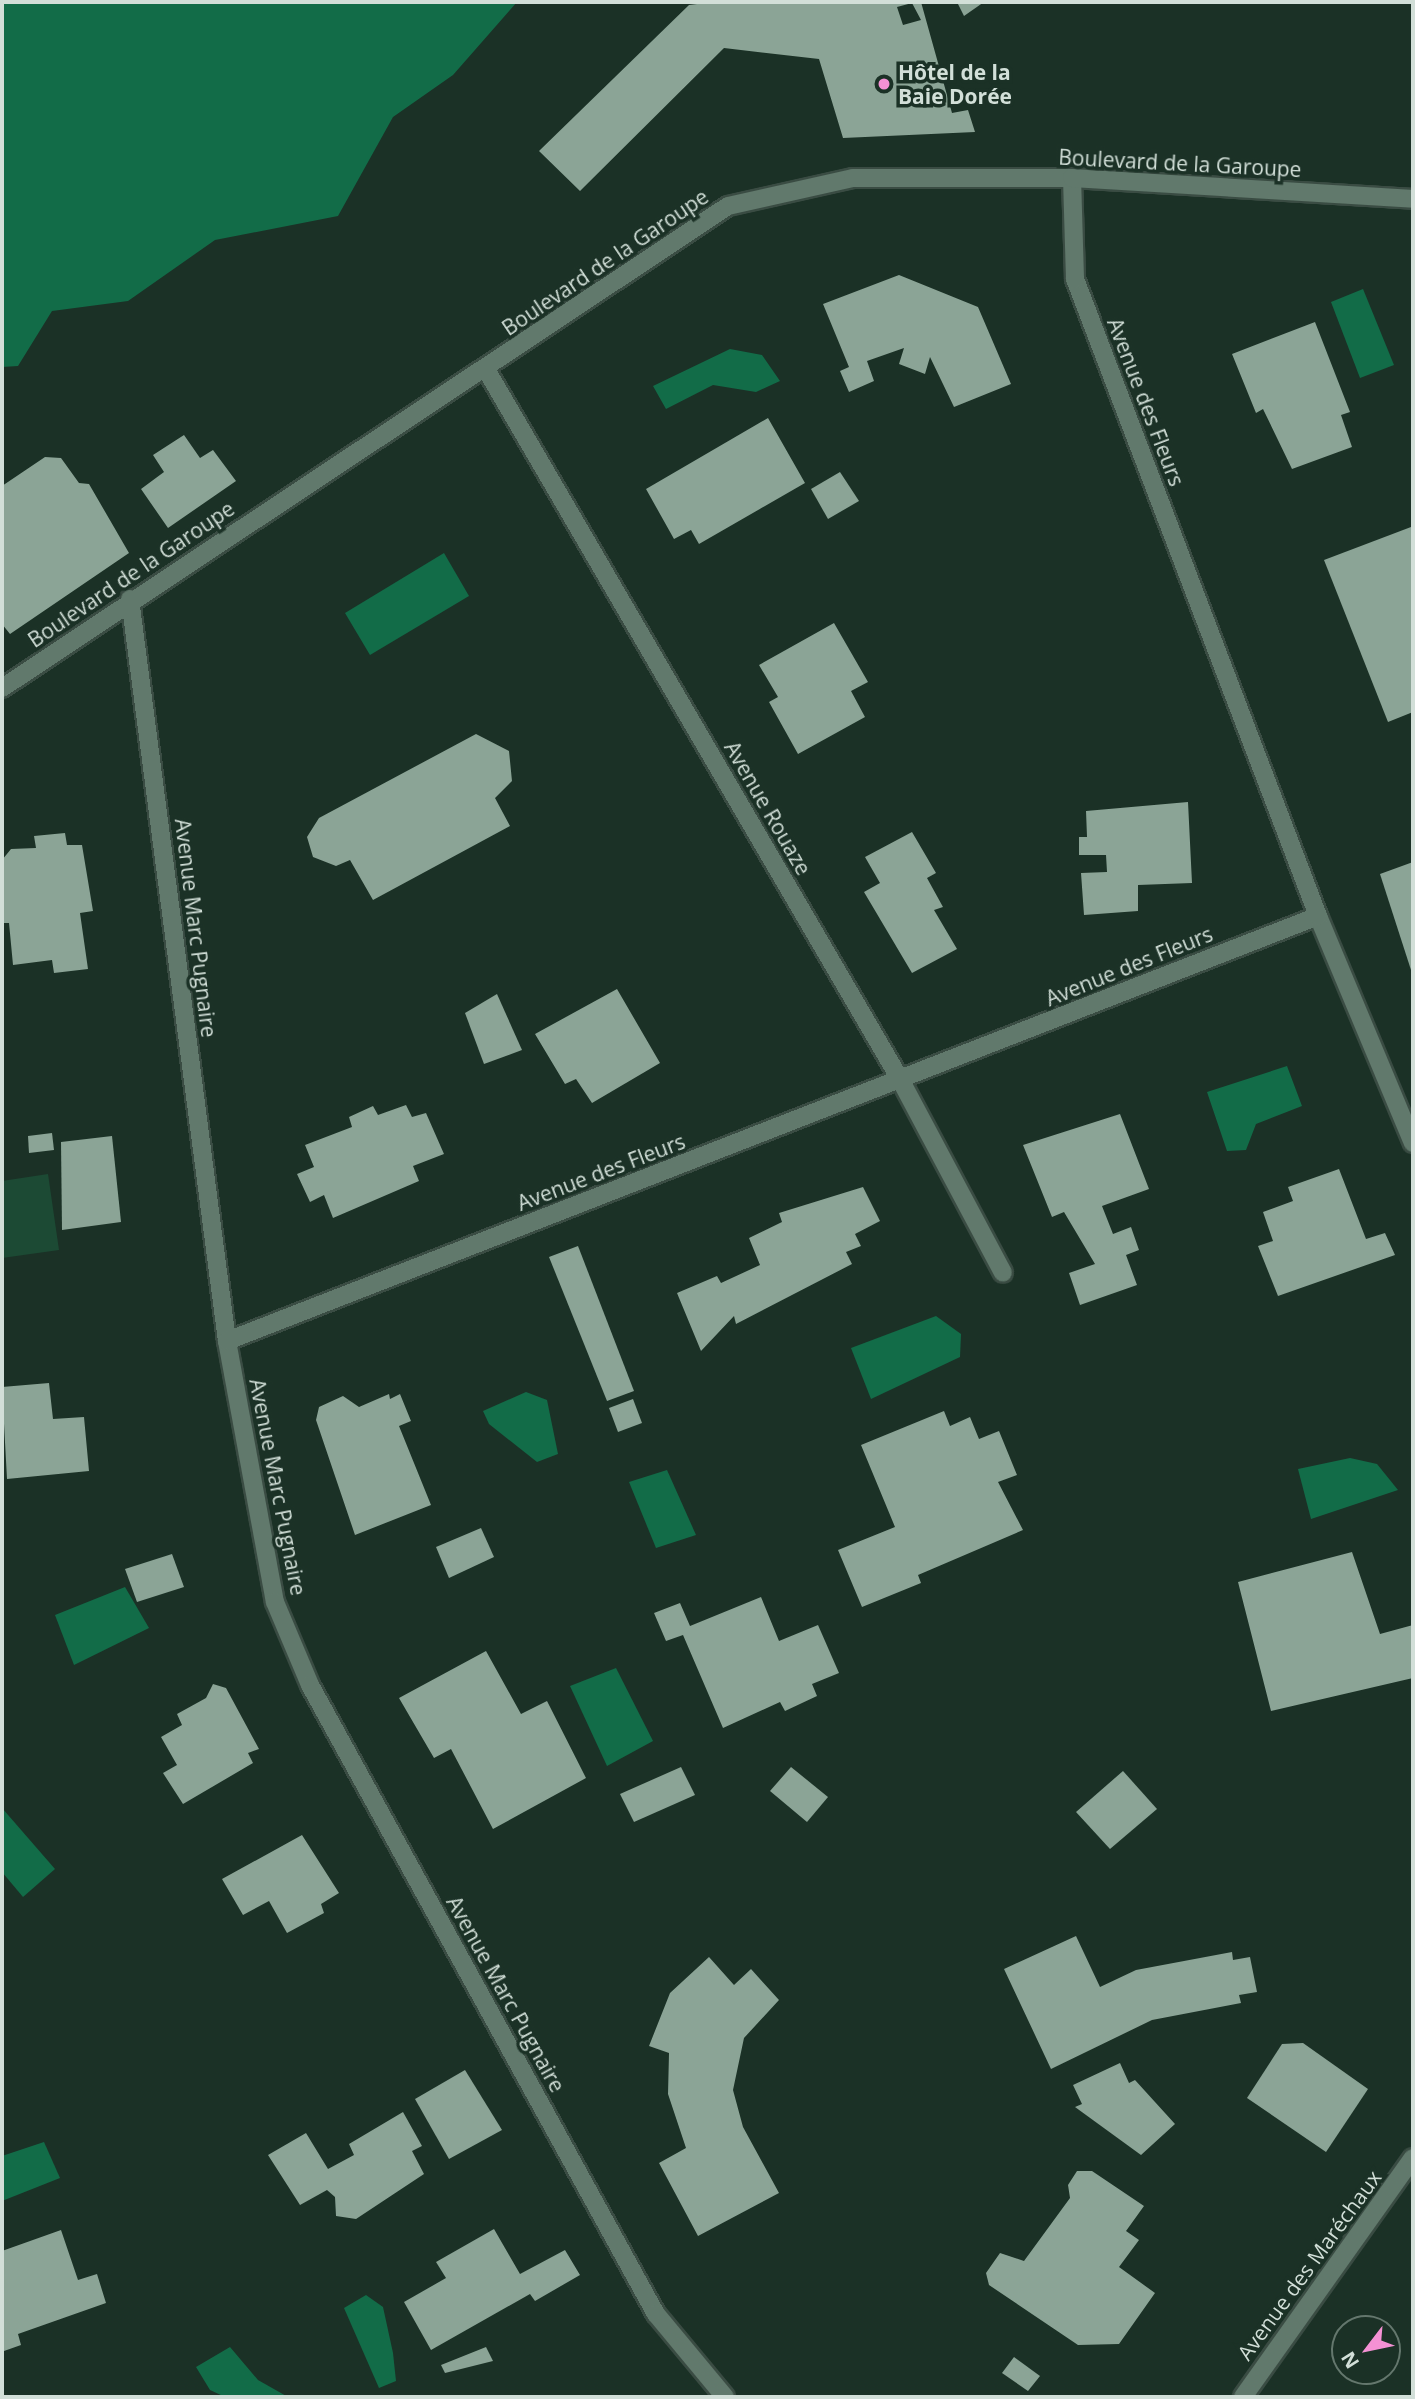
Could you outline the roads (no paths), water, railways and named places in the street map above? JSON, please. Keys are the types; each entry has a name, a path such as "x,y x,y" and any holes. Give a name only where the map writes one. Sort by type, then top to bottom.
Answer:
{"street":[{"name":"Boulevard de la Garoupe","path":"2,688 130,598 487,371 728,206 853,178 1072,178 1413,199"},
{"name":"Avenue des Fleurs","path":"227,1341 901,1081 1318,916 1075,279 1072,178"},
{"name":"Avenue Rouaze","path":"487,371 901,1081 1003,1273"},
{"name":"Avenue Marc Pugnaire","path":"130,598 227,1341 275,1602 310,1685 656,2314 725,2397"},
{"path":"1318,916 1413,1143"},
{"name":"Avenue des Maréchaux","path":"1243,2397 1413,2158"}],"place":[{"name":"Hôtel de la Baie Dorée","path":"884,84"}]}
